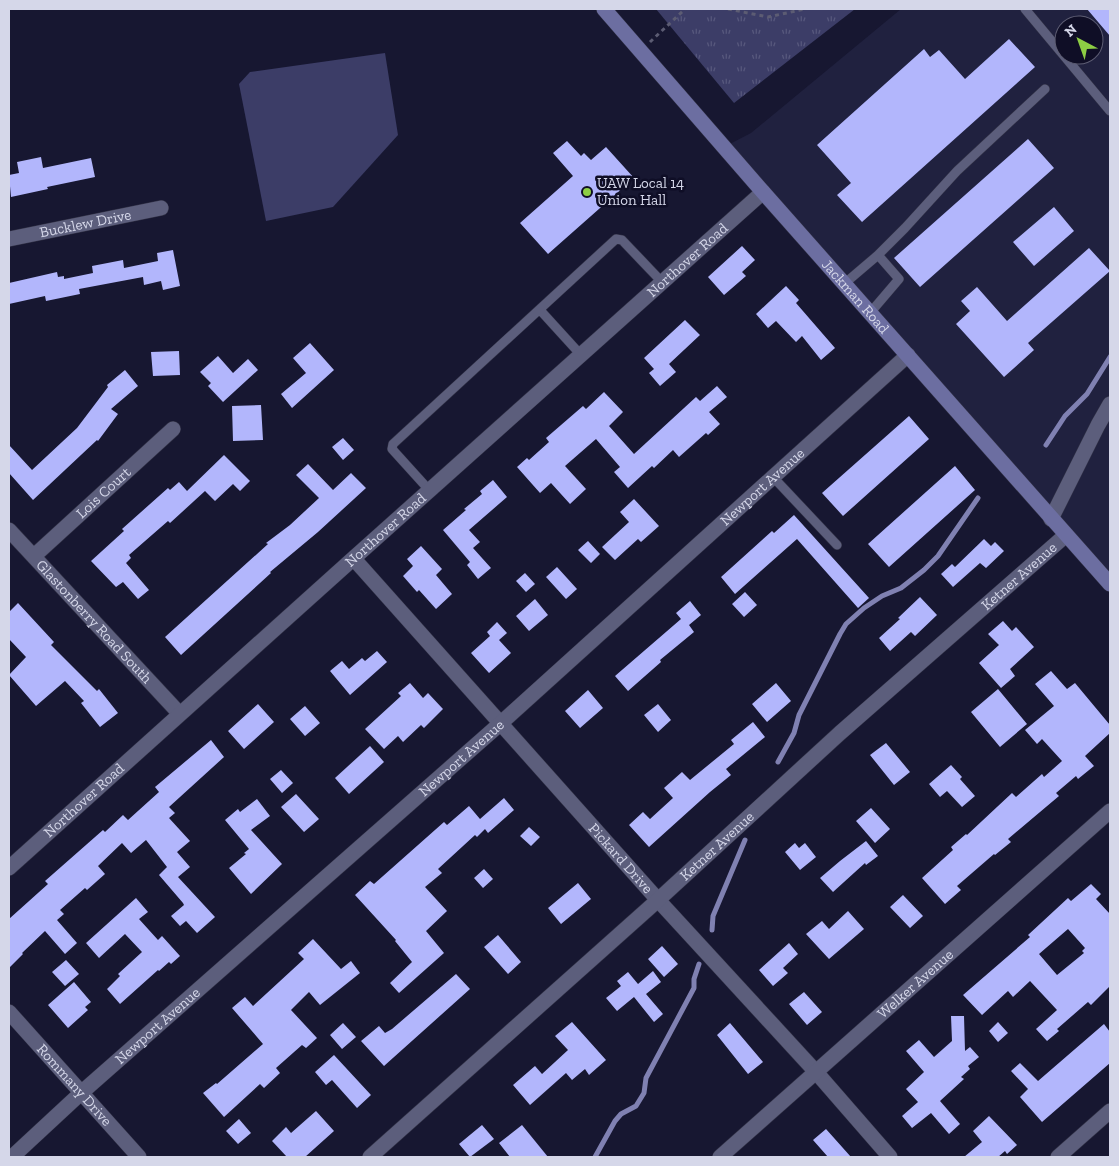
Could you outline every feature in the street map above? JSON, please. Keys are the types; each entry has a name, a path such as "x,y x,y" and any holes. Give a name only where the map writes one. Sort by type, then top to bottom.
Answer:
{"main road":[{"name":"Jackman Road","path":"604,9 763,192 1110,584"}],"street":[{"name":"Northover Road","path":"9,868 179,713 354,559 763,192"},
{"name":"Bucklew Drive","path":"9,239 161,208"},
{"name":"Newport Avenue","path":"12,1157 501,723 908,355"},
{"path":"1052,519 1098,424 1110,404"},
{"name":"Lois Court","path":"34,556 173,430"},
{"name":"Glastonberry Road South","path":"9,530 179,713"},
{"name":"Ketner Avenue","path":"370,1157 658,900 840,733 1066,535"},
{"name":"Pickard Drive","path":"354,559 658,900 816,1072 890,1157"},
{"name":"Welker Avenue","path":"720,1157 1110,811"},
{"name":"Rommany Drive","path":"9,1012 139,1157"},
{"path":"1058,1157 1110,1111"}],"lane":[{"path":"1025,9 1110,111"},
{"path":"844,284 905,228 956,171 1045,89"},
{"path":"430,491 392,449 393,444 616,240 622,240 662,282"},
{"path":"870,313 899,278 878,254"},
{"path":"540,310 581,355"},
{"path":"773,477 837,545"}],"path":[{"path":"641,51 685,9"},
{"path":"728,9 768,16 805,9"}],"shaded area":[{"path":"901,9 1110,9 1110,582 724,147 751,133"}],"green space":[{"path":"656,9 855,9 734,103"},
{"path":"385,53 398,135 333,207 266,221 239,84 250,72"}],"building":[{"path":"1087,9 1110,9 1110,36 1104,29 1104,15 1092,15"},
{"path":"1009,39 1035,67 862,222 837,195 851,183 817,145 924,49 930,57 939,50 965,79"},
{"path":"1028,139 1054,168 920,287 894,258"},
{"name":"UAW Local 14 Union Hall","path":"567,141 581,156 584,153 591,160 606,147 634,178 548,254 520,223 573,176 553,153"},
{"path":"41,157 43,168 91,158 95,177 11,197 9,175 19,173 17,162"},
{"path":"1054,207 1074,231 1034,266 1013,242"},
{"path":"742,246 755,260 742,272 746,276 724,295 708,277"},
{"path":"1089,248 1110,271 1028,343 1034,350 1004,377 956,324 970,311 961,301 977,287 1007,321"},
{"path":"173,250 180,286 163,290 161,281 144,285 143,277 79,289 80,294 46,301 45,296 9,304 9,283 57,272 58,277 64,276 64,279 93,273 92,266 123,260 124,268 158,261 157,253"},
{"path":"786,286 799,300 796,303 835,348 821,360 802,336 796,342 776,321 768,328 756,314"},
{"path":"685,320 700,335 669,364 676,372 660,386 649,373 654,369 644,358"},
{"path":"310,343 334,370 292,408 281,394 306,373 293,358"},
{"path":"179,351 180,375 153,376 151,352"},
{"path":"218,356 233,373 248,359 258,370 223,402 208,386 211,383 200,372"},
{"path":"125,370 138,386 111,409 118,414 98,441 33,500 9,473 9,445 32,470 77,428 108,387 107,385"},
{"path":"717,386 727,397 709,412 720,424 708,435 706,433 679,457 673,450 628,488 614,472 620,467 596,439 565,466 586,489 570,504 551,483 540,493 517,467 527,458 529,460 549,442 546,438 583,406 586,409 604,392 623,412 609,426 634,454 696,397 700,401"},
{"path":"261,405 263,440 233,441 232,406"},
{"path":"909,416 929,439 843,516 822,493"},
{"path":"343,438 354,450 343,460 332,447"},
{"path":"224,455 250,481 240,491 233,484 215,501 205,491 170,523 168,521 129,555 131,558 126,563 149,590 138,599 123,582 116,587 91,561 124,531 122,529 168,488 170,490 179,482 187,491"},
{"path":"308,464 333,490 351,473 366,488 318,532 270,572 181,655 165,637 268,544 266,543 290,525 319,498 296,475"},
{"path":"955,466 975,490 889,567 868,544"},
{"path":"493,480 507,497 469,530 480,542 473,548 491,568 478,579 467,565 470,562 443,530 482,494 480,491"},
{"path":"634,499 659,526 641,542 638,539 615,560 602,547 629,522 620,512"},
{"path":"794,515 869,598 858,608 797,539 735,594 721,577 772,531 774,533"},
{"path":"984,539 991,546 995,542 1004,551 986,568 980,563 953,587 941,574 952,564 955,567"},
{"path":"588,541 600,554 591,563 578,550"},
{"path":"421,546 442,569 436,575 452,594 436,609 403,576 413,566 407,559"},
{"path":"557,567 577,589 566,599 546,577"},
{"path":"525,573 535,584 526,592 516,581"},
{"path":"745,592 757,605 744,617 732,604"},
{"path":"920,597 937,615 915,636 911,632 890,651 879,638"},
{"path":"535,599 548,615 529,631 516,616"},
{"path":"690,601 701,615 689,625 694,632 660,660 661,662 628,691 615,676 681,619 676,613"},
{"path":"18,603 54,642 51,645 97,691 99,689 118,713 100,727 81,703 84,701 65,681 36,706 9,675 26,657 9,639 9,612"},
{"path":"1003,621 1012,631 1016,627 1034,647 1010,669 1015,676 1001,688 979,663 999,645 988,634"},
{"path":"497,622 507,633 499,640 511,653 489,673 471,653 490,636 487,632"},
{"path":"377,651 387,662 350,695 330,671 342,661 349,669 362,658 365,661"},
{"path":"1051,671 1067,689 1075,683 1110,725 1110,733 1085,756 1094,766 1078,779 1076,776 1056,793 1059,796 1008,839 1011,842 957,886 961,890 945,904 922,878 953,850 951,847 967,835 1012,793 1016,797 1042,774 1044,777 1062,761 1042,739 1037,744 1025,730 1054,706 1035,684"},
{"path":"410,683 423,698 428,693 443,709 424,728 421,725 403,742 398,736 384,749 365,729 401,696 398,693"},
{"path":"776,683 791,701 767,722 752,704"},
{"path":"998,689 1027,724 1000,747 971,712"},
{"path":"588,690 603,708 580,728 565,711"},
{"path":"258,704 274,722 244,749 228,731"},
{"path":"658,704 671,720 658,732 644,715"},
{"path":"305,706 320,723 305,736 290,719"},
{"path":"753,722 765,737 726,769 731,775 649,847 629,825 643,812 650,819 673,798 664,788 682,772 690,780 734,744 731,740"},
{"path":"211,740 224,757 169,807 175,813 169,818 190,841 177,852 190,867 178,877 215,917 197,933 186,921 180,926 171,916 184,905 159,875 167,867 146,840 131,853 122,843 98,866 105,874 87,890 85,888 60,910 64,914 57,920 77,943 65,954 45,931 9,968 9,919 48,884 45,881 103,830 105,832 123,815 128,820 159,792 155,787"},
{"path":"886,743 910,772 894,785 870,755"},
{"path":"370,746 384,762 349,794 335,778"},
{"path":"951,765 975,796 962,807 947,791 940,797 929,784"},
{"path":"281,770 293,783 282,793 270,779"},
{"path":"296,794 319,819 304,832 281,807"},
{"path":"504,798 514,810 488,833 485,829 477,837 475,835 438,869 442,873 425,887 447,911 426,931 444,953 399,993 390,983 412,962 396,940 355,895 370,881 374,884 444,822 447,825 469,806 480,819"},
{"path":"257,799 270,816 251,830 282,864 251,894 229,868 246,854 244,853 249,849 225,820 238,809 240,812"},
{"path":"871,808 890,829 875,843 856,821"},
{"path":"529,827 540,837 531,846 520,836"},
{"path":"866,841 878,856 866,865 865,863 833,892 820,878"},
{"path":"795,843 799,848 805,843 816,857 800,870 785,852"},
{"path":"484,869 493,879 483,888 474,878"},
{"path":"578,883 591,899 561,924 548,908"},
{"path":"1091,884 1101,894 1096,899 1110,914 1110,986 1091,1005 1088,1002 1057,1029 1059,1031 1047,1041 1036,1029 1057,1010 1030,981 1013,997 1008,991 982,1015 963,995 1030,937 1028,935 1068,898 1071,901","holes":["1068,929 1085,948 1082,951 1084,953 1057,975 1039,954"]},
{"path":"903,895 923,916 910,928 890,907"},
{"path":"136,898 148,912 139,919 158,940 162,936 180,956 171,964 169,962 158,970 120,1004 107,989 120,976 118,974 142,952 125,934 99,958 86,943"},
{"path":"848,911 864,929 829,959 806,934 822,921 829,929"},
{"path":"498,935 521,962 508,974 484,947"},
{"path":"313,939 341,969 351,961 360,973 320,1005 309,992 291,1010 317,1038 306,1048 302,1045 276,1068 280,1073 264,1088 260,1084 224,1117 203,1093 217,1084 263,1044 232,1008 245,997 253,1006 304,959 298,953"},
{"path":"789,943 798,954 783,968 788,973 773,986 759,970"},
{"path":"662,946 678,964 664,977 648,959"},
{"path":"66,960 79,974 65,986 52,972"},
{"path":"653,971 661,982 646,994 663,1014 654,1022 634,997 617,1011 606,998 621,986 617,981 628,972 638,984"},
{"path":"456,974 470,989 384,1066 361,1041 379,1026 385,1033 392,1029"},
{"path":"74,982 91,1002 85,1007 88,1010 68,1028 48,1005"},
{"path":"804,992 822,1012 807,1025 789,1004"},
{"path":"951,1016 964,1016 965,1051 970,1047 979,1057 968,1066 970,1069 961,1077 964,1079 940,1101 960,1124 949,1134 931,1113 912,1128 902,1116 918,1102 906,1089 924,1072 906,1051 919,1040 934,1057 952,1041"},
{"path":"572,1022 606,1060 589,1075 585,1069 572,1080 566,1073 530,1105 513,1085 535,1066 542,1074 568,1050 555,1036"},
{"path":"998,1022 1008,1033 998,1042 989,1031"},
{"path":"343,1023 356,1037 342,1049 330,1035"},
{"path":"730,1023 763,1062 748,1074 717,1035"},
{"path":"1104,1024 1110,1032 1110,1063 1042,1122 1020,1097 1028,1089 1011,1071 1020,1063 1038,1081"},
{"path":"334,1055 371,1095 357,1108 332,1080 326,1085 315,1072"},
{"path":"316,1111 334,1131 305,1157 287,1157 272,1141 286,1127 291,1133"},
{"path":"989,1116 1017,1145 1007,1154 1005,1151 998,1157 964,1157 982,1142 973,1131"},
{"path":"239,1119 251,1133 238,1144 226,1131"},
{"path":"482,1125 494,1139 470,1157 459,1144"},
{"path":"522,1125 548,1157 510,1157 499,1143"},
{"path":"826,1129 851,1157 828,1157 813,1140"}],"waterway":[{"path":"1046,445 1065,416 1087,394 1110,357"},
{"path":"778,762 794,733 799,715 846,624 864,608 882,596 901,588 924,570 938,556 978,498"},
{"path":"712,930 713,916 745,840"},
{"path":"595,1157 615,1121 621,1114 636,1106 644,1093 646,1078 694,988 694,979 699,964"}],"place":[{"name":"UAW Local 14 Union Hall","path":"587,192"}]}
